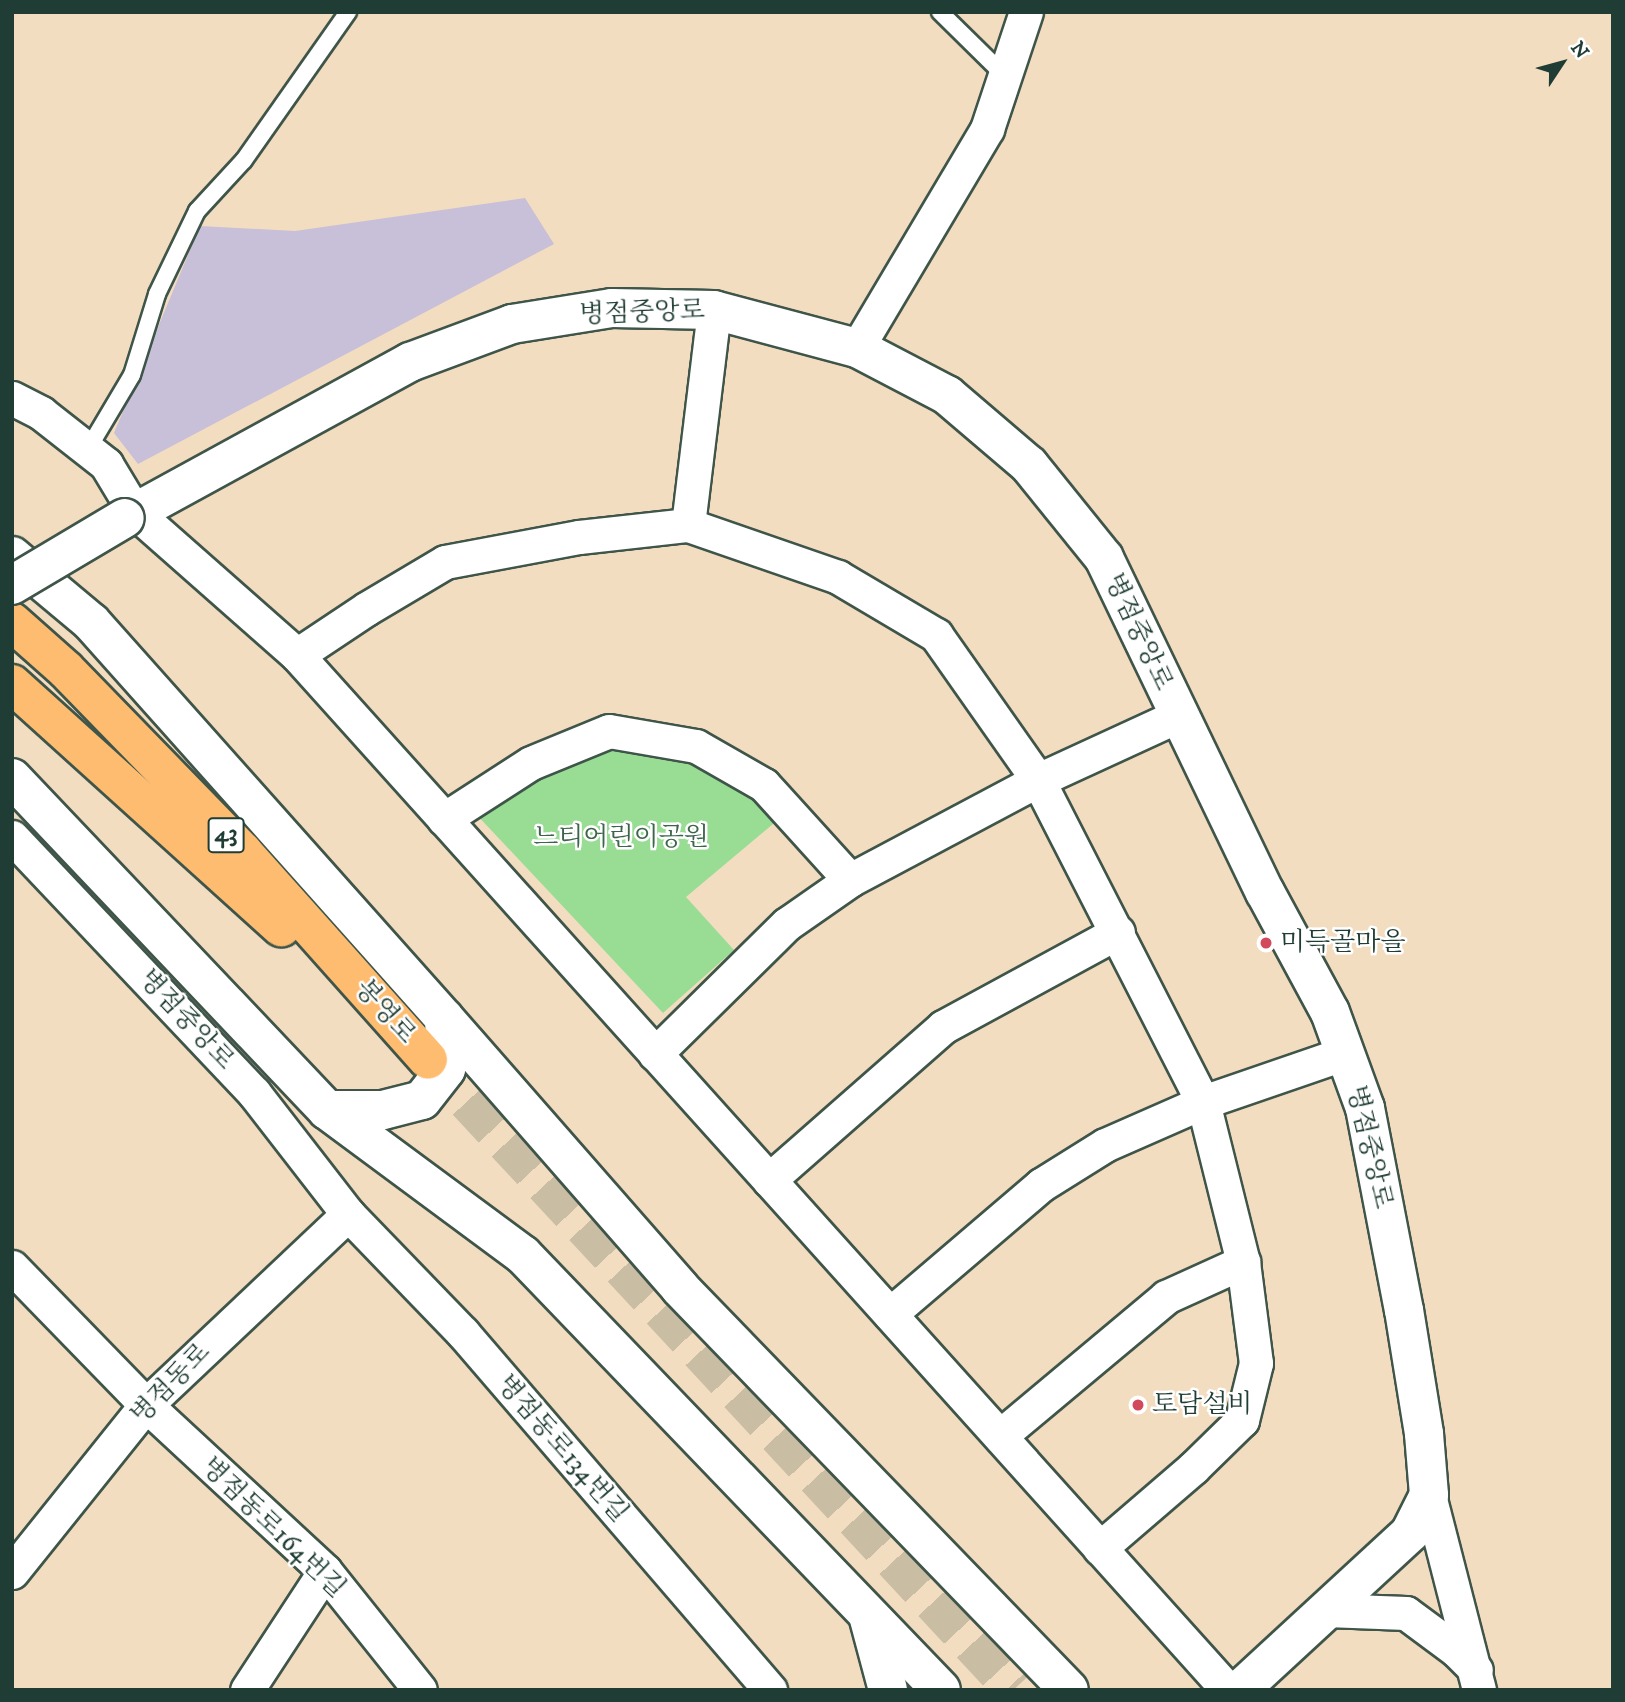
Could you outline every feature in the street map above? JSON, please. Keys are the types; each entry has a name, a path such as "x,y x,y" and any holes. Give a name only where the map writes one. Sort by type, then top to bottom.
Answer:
{"highway":[{"name":"봉영로","path":"12,622 66,670 243,852 428,1060 12,684"}],"street":[{"path":"857,348 987,129 1026,12"},
{"name":"병점중앙로","path":"12,585 130,515 410,362 512,324 612,308 714,310 857,348 947,395 1029,465 1104,558 1177,716 1265,892 1330,1012 1365,1108 1399,1283 1424,1434 1429,1495"},
{"path":"688,525 714,310"},
{"path":"12,398 41,414 106,464 130,515 297,655 1228,1690"},
{"path":"297,655 366,609 445,562 579,537 688,525 838,577 936,635 1038,780 1203,1101 1243,1262 1256,1363 1242,1420 1193,1468 1100,1548"},
{"path":"12,556 91,622 444,1018 680,1289 1069,1690"},
{"path":"655,1054 787,924 850,880 1038,780 1177,716"},
{"path":"444,819 531,763 608,731 696,746 764,785 850,880"},
{"path":"12,778 327,1110 523,1255 941,1690"},
{"name":"병점중앙로","path":"12,836 254,1093 348,1214"},
{"path":"769,1180 943,1027 1118,932"},
{"path":"327,1110 383,1110 422,1100 446,1069 444,1018"},
{"path":"890,1314 1041,1185 1105,1145 1203,1101 1345,1053"},
{"name":"병점동로","path":"12,1572 145,1405 348,1214"},
{"name":"병점동로134번길","path":"348,1214 463,1333 769,1690"},
{"path":"1000,1436 1166,1297 1243,1262"},
{"path":"12,1267 145,1405"},
{"name":"병점동로164번길","path":"145,1405 325,1572 420,1690"},
{"path":"1240,1690 1410,1533 1429,1495"},
{"path":"1429,1495 1478,1680"},
{"path":"247,1690 325,1572"},
{"path":"1326,1609 1406,1613 1456,1650 1478,1680"},
{"path":"867,1614 888,1690"}],"lane":[{"path":"88,449 132,375 157,295 179,243 197,211 243,160 348,12"},
{"path":"940,12 1004,75"}],"shaded area":[{"path":"525,198 554,244 138,464 114,433 200,226 295,231"}],"green space":[{"name":"느티어린이공원","path":"611,746 690,756 760,796 779,819 686,897 734,950 663,1013 475,813 533,776"}],"tunnel":[{"path":"428,1060 1013,1690"}],"place":[{"name":"미득골마을","path":"1266,943"},
{"name":"토담설비","path":"1138,1405"}]}
